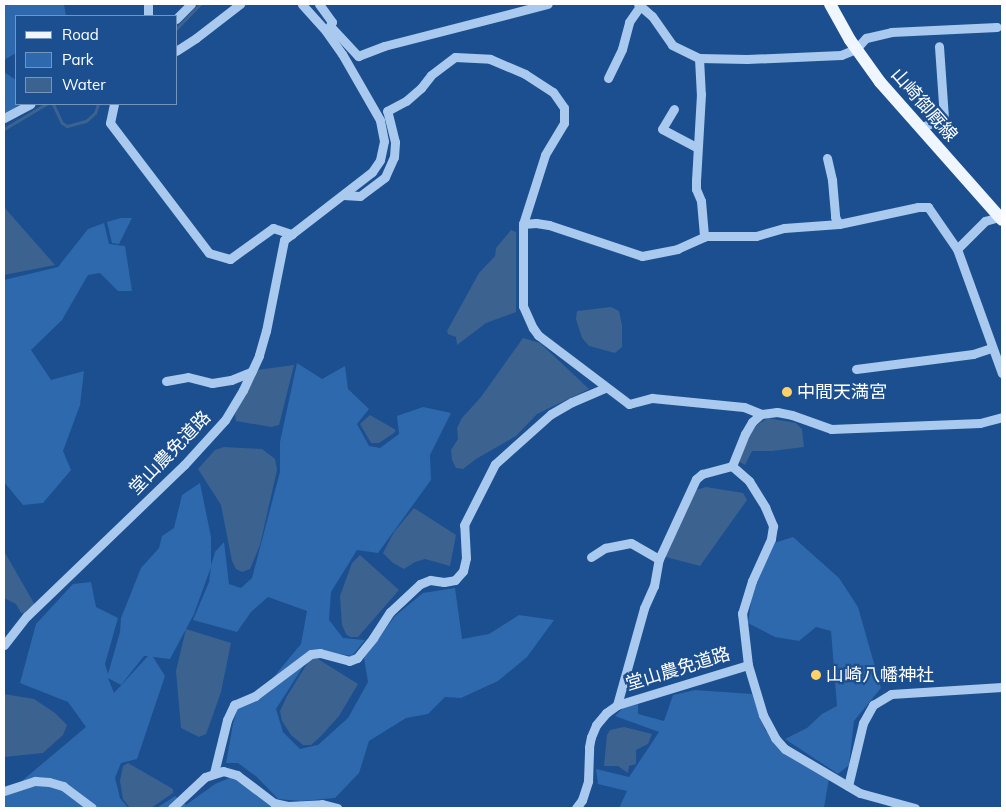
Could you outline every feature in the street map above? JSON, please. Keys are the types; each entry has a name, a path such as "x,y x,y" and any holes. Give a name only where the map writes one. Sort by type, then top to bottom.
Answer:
{"main road":[{"name":"山崎御厩線","path":"830,4 856,49 880,82 1001,218"}],"street":[{"path":"178,17 191,4"},
{"path":"178,50 240,4"},
{"path":"302,4 358,56 384,46 548,4"},
{"path":"319,4 332,22 329,29"},
{"path":"608,78 622,49 629,22 639,5 652,16 672,45 698,58 747,59 840,55 856,49 866,38 891,32 997,27"},
{"path":"114,105 110,123 209,253 230,259 273,228 292,234 372,172 380,160 384,141 380,120 329,29"},
{"path":"920,128 944,118 939,46"},
{"path":"343,195 360,196 385,177 394,157 395,142 388,110 406,101 421,88 431,75 455,56 490,59 525,74 553,92 564,108 564,123 545,155 523,224 523,306 533,328 605,388 629,404 652,398 744,407 761,414 777,412 792,415 831,429 980,423 1002,417"},
{"path":"698,58 701,94 700,134 696,147 696,189 701,201 704,237"},
{"path":"4,118 28,105"},
{"path":"674,109 662,129 696,147"},
{"path":"827,158 832,180 835,216 839,224"},
{"path":"523,224 549,225 642,256 678,248 704,237 756,236 784,228 839,224 918,207 928,207 957,249 1002,373"},
{"path":"957,249 985,221 1001,218"},
{"name":"堂山農免道路","path":"4,644 27,616 210,438 225,420 251,372 266,331 284,240 292,234"},
{"path":"856,369 973,354 992,348"},
{"path":"166,381 188,377 212,383 231,380 251,372"},
{"path":"214,773 227,720 234,704 255,696 311,654 320,653 349,661 357,658 390,612 420,584 430,580 444,582 455,580 463,571 466,558 464,525 495,464 550,414 605,388"},
{"path":"732,466 745,434 752,422 761,414"},
{"path":"617,705 644,608 654,586 659,559 696,479 702,474 732,466"},
{"path":"732,466 750,480 773,526 771,539 752,581 742,613 748,665"},
{"path":"591,557 605,548 631,543 659,559"},
{"name":"堂山農免道路","path":"576,808 582,800 588,781 591,737 596,725 606,713 617,705 748,665 763,714 775,738 785,749 860,793 915,808"},
{"path":"848,786 863,723 872,705 891,694 1002,687"},
{"path":"172,808 200,781 214,773 223,771 237,775 274,803 288,806 322,804 337,808"},
{"path":"4,791 35,781 49,782 63,786 92,808"}],"green space":[{"path":"4,4 64,4 66,15 15,15 15,54 4,60"},
{"path":"4,72 15,79 15,105 19,105 4,115"},
{"path":"121,218 132,218 119,244 112,243 107,222"},
{"path":"104,223 109,244 125,246 132,291 118,291 100,273 88,275 62,320 31,350 51,380 84,371 80,405 63,451 71,470 43,503 23,505 4,482 4,280 58,267 88,229"},
{"path":"297,363 322,379 345,366 348,389 369,409 357,424 369,446 380,448 399,434 397,416 423,407 451,413 430,455 431,480 378,553 357,550 331,592 329,620 343,638 365,640 352,656 315,650 272,679 301,644 307,611 268,597 251,612 237,632 193,620 209,582 211,567 194,614 170,659 153,657 165,676 137,759 121,763 115,778 120,798 128,808 4,808 4,796 86,727 68,702 20,683 36,624 73,584 91,582 96,607 118,618 105,664 108,674 120,632 121,618 141,568 159,548 162,536 174,528 182,495 200,483 211,537 211,566 215,552 224,542 229,584 241,588 252,578 280,472 280,442","holes":["144,656 148,656 114,693 108,678 121,685"]},
{"path":"793,537 839,578 858,607 881,688 854,721 849,765 838,774 785,739 807,728 822,714 837,706 831,631 816,627 799,641 775,637 748,623 752,595 774,543"},
{"path":"455,588 462,639 489,634 519,615 554,620 527,657 498,681 461,698 445,697 428,714 406,718 369,741 359,773 335,798 301,801 278,799 257,777 238,763 226,763 238,707 306,662 276,709 283,732 300,749 318,745 348,718 368,682 364,658 395,616 423,593"},
{"path":"695,690 752,694 765,730 789,756 829,778 824,808 619,808 627,791 598,784 596,769 629,777 659,732 615,716 623,708 638,704 638,714 664,721 673,695"},
{"path":"232,777 273,808 157,808 175,796 186,805 215,784"}],"water":[{"path":"4,207 55,265 4,275"},
{"path":"511,230 516,232 516,312 486,323 457,345 456,337 448,334 447,331 479,273 495,256 496,248"},
{"path":"611,307 619,311 622,325 622,347 615,353 589,346 582,338 576,319 577,311"},
{"path":"523,338 540,343 589,389 537,414 516,436 476,459 463,469 456,468 452,460 451,450 458,439 457,428 462,418 481,397"},
{"path":"294,365 279,425 271,427 236,421 235,414 257,370"},
{"path":"370,415 396,430 379,443 371,443 360,424"},
{"path":"768,418 796,423 802,429 804,447 772,451 752,451 745,465 738,461 752,432 757,425"},
{"path":"224,447 262,449 275,459 277,470 260,545 250,569 242,572 236,569 232,561 221,505 198,469 215,450"},
{"path":"706,487 743,493 747,500 700,566 662,556 693,491"},
{"path":"414,508 456,535 450,566 425,559 415,562 404,569 393,563 383,553 394,532"},
{"path":"4,551 35,605 25,613 21,613 16,604 4,598"},
{"path":"360,555 399,590 358,637 350,637 346,634 342,625 340,596 352,563"},
{"path":"186,629 231,643 221,692 206,734 199,737 181,728 176,671"},
{"path":"310,659 318,659 358,684 339,716 321,736 311,745 303,745 291,735 282,721 280,711"},
{"path":"4,694 34,699 55,713 67,725 63,735 43,753 4,757"},
{"path":"624,727 652,734 648,744 636,750 636,764 629,766 628,773 618,766 604,766 607,735 610,730"},
{"path":"128,763 173,789 173,793 151,808 130,808 123,799 120,781 123,766"}],"waterway":[{"path":"178,27 200,4"},
{"path":"4,129 44,105"},
{"path":"53,105 62,123 67,126 86,121 95,113 98,105"}],"place":[{"name":"中間天満宮","path":"787,392"},
{"name":"山崎八幡神社","path":"816,675"}]}
